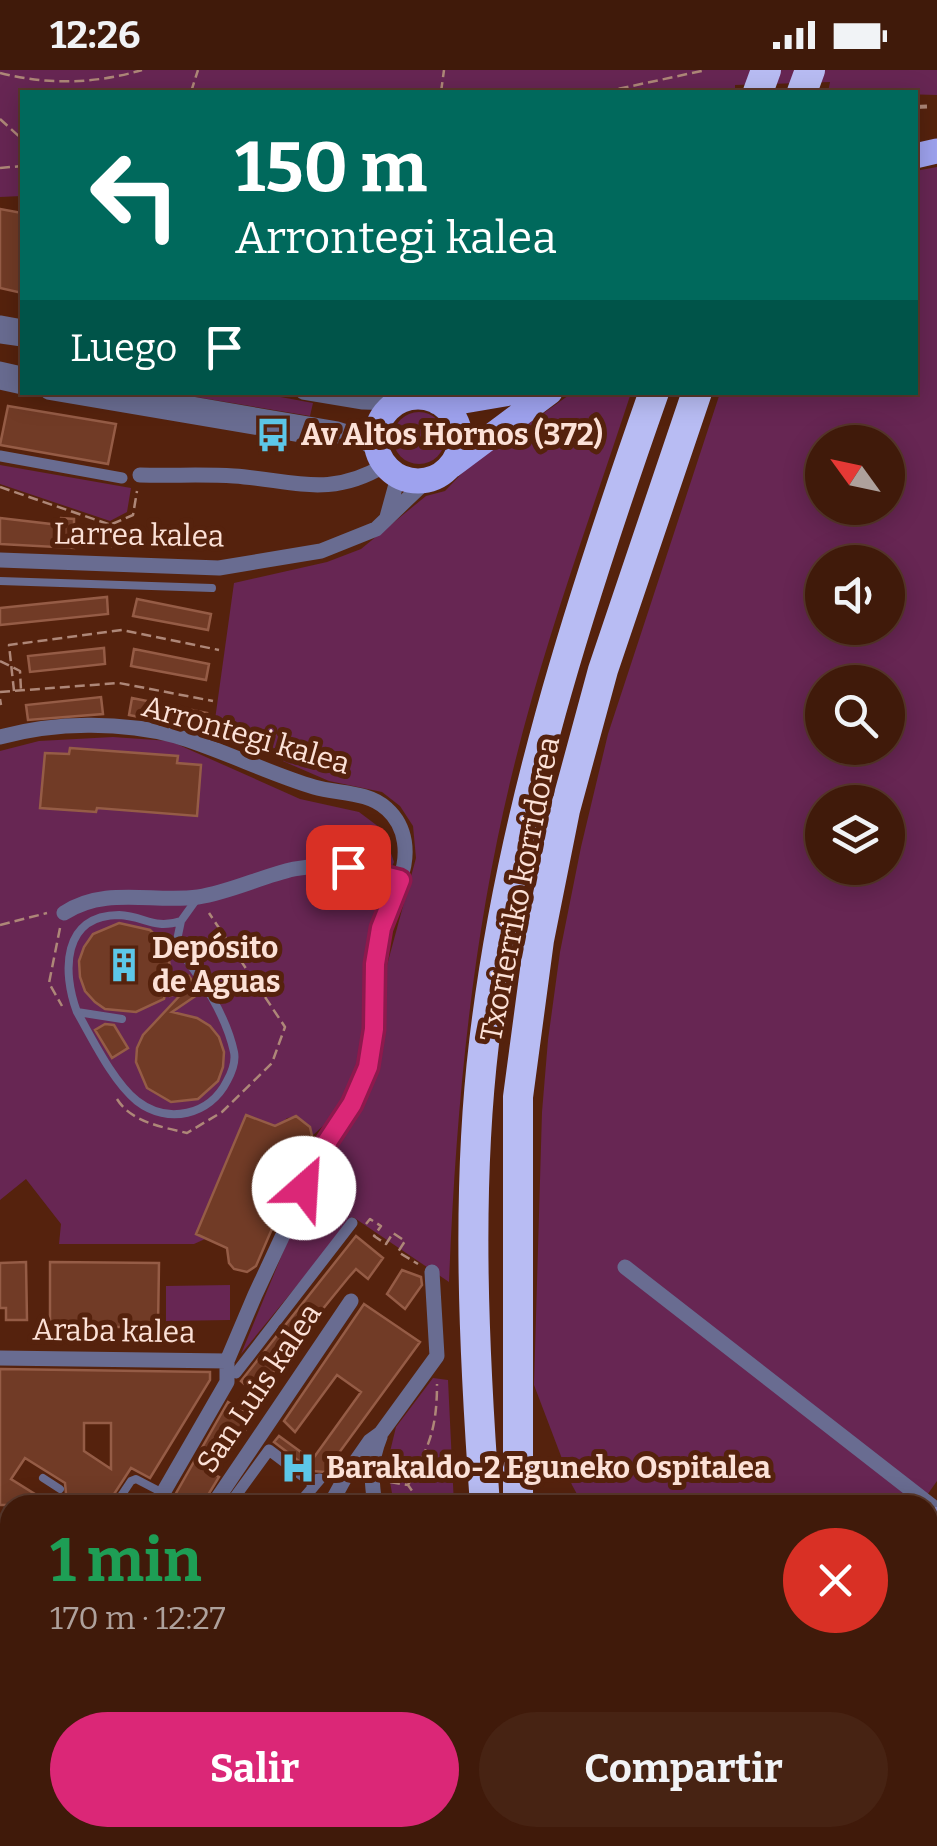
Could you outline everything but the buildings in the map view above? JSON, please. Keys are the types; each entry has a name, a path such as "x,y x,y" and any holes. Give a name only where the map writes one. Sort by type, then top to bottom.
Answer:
{"highway":[{"name":"Txorierriko korridorea","path":"484,1495 475,1187 484,1041 500,932 526,800 562,665 653,395"},
{"name":"Txorierriko korridorea","path":"518,1495 518,1097 539,940 569,793 603,670 695,395"},
{"path":"516,1390 535,1495"},
{"path":"466,1495 465,1450 479,1403"}],"main road":[{"path":"402,396 458,402 499,395"},
{"path":"402,396 378,425 387,465 412,481 426,481 440,476 546,395"},
{"path":"402,396 448,409 459,430 460,443 451,466"}],"street":[{"path":"66,395 313,437 356,435"},
{"path":"139,395 356,435 387,465 387,517"},
{"path":"321,395 362,402 402,396"},
{"path":"0,456 122,478"},
{"path":"140,475 272,478 319,488 347,484 387,465"},
{"name":"Larrea kalea","path":"0,560 219,568 322,550 376,529 426,481"},
{"name":"Arrontegi kalea","path":"3,732 119,727 173,736 316,788 367,797 390,812 401,827 407,861 381,928 368,1067 352,1104 325,1145 227,1382 162,1495"},
{"path":"64,913 81,902 127,896 198,897 298,868 348,867 400,880"},
{"path":"231,1367 352,1223"},
{"path":"625,1266 918,1495"},
{"path":"376,1495 373,1455 381,1433 437,1356 432,1272"},
{"name":"San Luis kalea","path":"220,1495 351,1301"},
{"name":"Araba kalea","path":"0,1358 231,1367"},
{"path":"336,1495 346,1474 370,1441 381,1433"},
{"path":"236,1495 269,1450 310,1480 320,1479 306,1495"},
{"path":"339,1495 356,1481 378,1483"}],"lane":[{"path":"0,581 212,588"},
{"path":"176,945 181,921 198,897"},
{"path":"115,915 135,917 150,924 176,945 201,978 225,1023 235,1057 215,1100 199,1111 179,1115 137,1101 73,1013 66,962 82,928 115,915"},
{"path":"150,924 164,926 181,921"},
{"path":"73,1013 122,1019"},
{"path":"43,1478 60,1489"},
{"path":"122,1495 136,1479 155,1495"}],"path":[{"path":"0,73 78,82 142,70"},
{"path":"613,90 706,70"},
{"path":"0,118 20,137"},
{"path":"0,487 111,525 133,514 140,475"},
{"path":"110,548 111,525"},
{"path":"0,645 122,630 219,650"},
{"path":"10,644 14,691"},
{"path":"0,661 20,671 20,690"},
{"path":"0,692 120,683 213,702"},
{"path":"114,1094 124,1110 153,1124 187,1133 222,1112 272,1064 285,1027 198,897"},
{"path":"0,925 44,913 64,913 50,984 73,1013"},
{"path":"352,1223 362,1229 370,1218 381,1226 374,1236 386,1244 393,1233 406,1241 398,1252 432,1272"},
{"path":"408,1486 433,1439 437,1356"},
{"path":"378,1483 396,1481 408,1486 415,1495"}],"shaded area":[{"path":"0,70 937,70 937,95 918,94 918,90 828,90 830,82 735,85 735,90 20,90 20,196 0,197"},
{"path":"937,167 937,1481 927,1495 578,1495 572,1485 534,1385 542,1112 548,1040 560,952 608,734 719,395 918,395 918,170"},
{"path":"184,395 270,395 313,403 310,416"},
{"path":"569,395 630,395 541,669 500,826 468,1021 449,1282 353,1217 241,1354 305,1199 374,1079 382,1055 383,980 416,858 413,826 400,806 382,792 329,781 213,734 234,583 327,562 361,549 426,496 445,491 469,466"},
{"path":"419,412 438,419 445,438 438,457 419,464 400,457 393,438 400,419"},
{"path":"0,465 131,488 127,512 110,521 0,484"},
{"path":"113,737 170,741 300,799 359,812 383,830 394,862 382,890 385,931 358,1070 334,1116 312,1136 310,1127 296,1117 287,1118 278,1127 246,1115 196,1234 205,1239 194,1244 59,1244 61,1224 26,1179 0,1200 0,751 39,741"},
{"path":"230,1285 230,1320 166,1321 166,1286"},
{"path":"433,1378 448,1380 454,1495 392,1495 387,1464 396,1427"}],"railway":[{"path":"918,107 937,106"}],"place":[{"name":"Av Altos Hornos (372)","path":"273,435"},
{"name":"Depósito de Aguas","path":"124,965"},
{"name":"Barakaldo-2 Eguneko Ospitalea","path":"298,1468"}],"route":[{"path":"304,1188 325,1145 352,1104 368,1067 381,928 400,880 348,867"}]}
